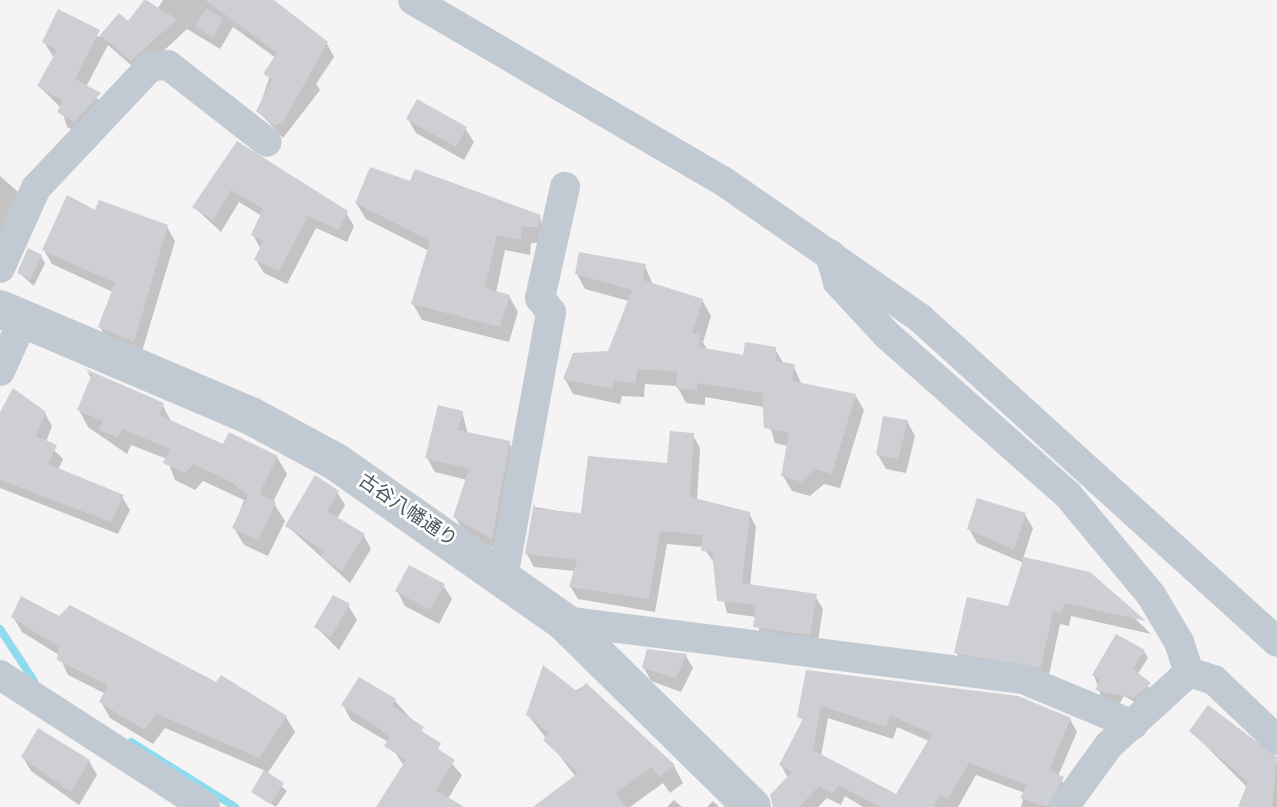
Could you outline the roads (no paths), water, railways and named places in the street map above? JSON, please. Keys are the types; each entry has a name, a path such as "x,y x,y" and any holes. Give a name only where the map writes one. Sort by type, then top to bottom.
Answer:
{"street":[{"path":"413,0 829,251 919,318 1277,642"},
{"path":"0,268 36,188 151,66 168,65 267,142"},
{"path":"503,577 551,312 540,298 565,187"},
{"path":"829,251 838,282 887,335 1068,495 1112,545 1152,595 1189,672 1214,680 1277,740"},
{"path":"0,371 12,313"},
{"name":"古谷八幡通り","path":"12,313 251,416 335,462 563,621 752,807"},
{"path":"563,621 1023,679 1133,725"},
{"path":"1064,807 1077,781 1189,672"},
{"path":"0,675 205,807"}],"waterway":[{"path":"0,629 34,681"},
{"path":"131,742 235,807"}]}
